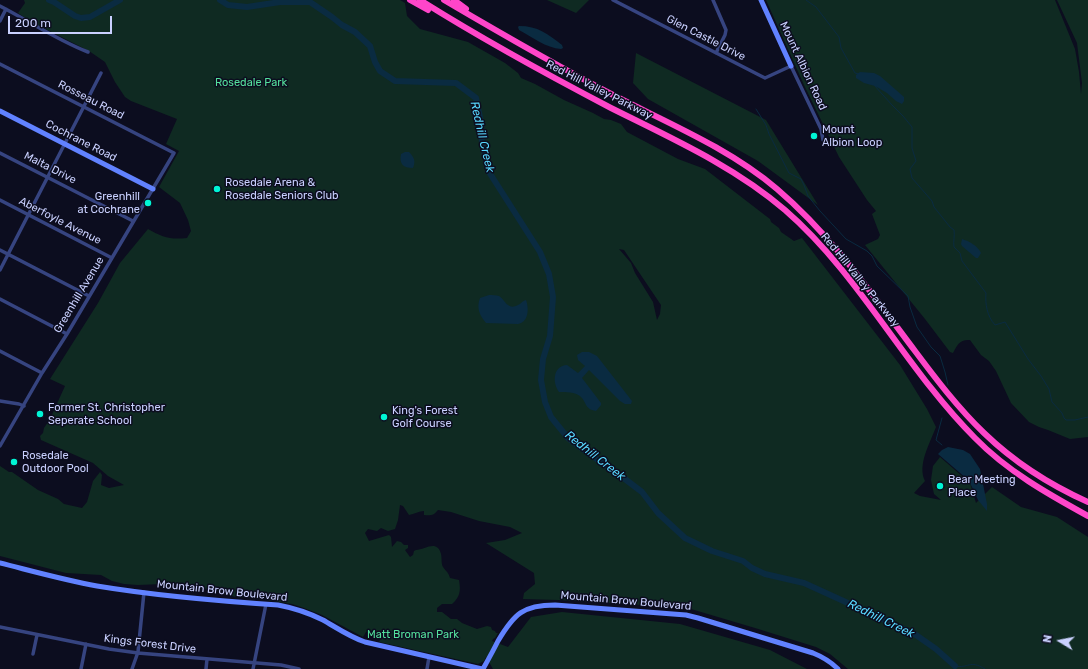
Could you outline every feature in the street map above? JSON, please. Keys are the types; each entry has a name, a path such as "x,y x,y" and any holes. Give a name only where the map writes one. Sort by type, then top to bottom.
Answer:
{"highway":[{"path":"410,0 445,16"},
{"name":"Red Hill Valley Parkway","path":"420,0 548,75 706,157 740,177 763,193 785,210 830,256 865,299 920,374 949,410 989,452 1022,477 1088,516"},
{"name":"Red Hill Valley Parkway","path":"444,0 567,70 730,156 774,187 793,203 824,235 856,274 945,390 985,434 1014,459 1055,486 1088,502"},
{"path":"454,0 483,20 491,28"}],"main road":[{"name":"Mount Albion Road","path":"761,0 791,66"},
{"name":"Cochrane Road","path":"0,111 153,189"},
{"name":"Mountain Brow Boulevard","path":"0,563 96,586 278,605 301,610 358,640 483,669 508,624 517,614 538,606 555,605 665,613 698,618 799,648 824,658 838,669"}],"street":[{"name":"Glen Castle Drive","path":"613,0 765,78 791,66"},
{"path":"713,0 726,30 726,35 716,53"},
{"path":"0,6 77,48 88,52"},
{"path":"0,21 6,9"},
{"name":"Rosseau Road","path":"0,64 174,153"},
{"name":"Mount Albion Road","path":"791,66 821,129 823,140"},
{"path":"0,270 101,73"},
{"name":"Malta Drive","path":"0,152 133,221"},
{"name":"Greenhill Avenue","path":"0,446 42,372 67,334 174,153"},
{"name":"Aberfoyle Avenue","path":"0,200 112,258"},
{"path":"0,250 89,296"},
{"path":"0,299 67,334"},
{"path":"0,351 42,372"},
{"path":"0,401 24,406"},
{"path":"132,669 138,653 144,592"},
{"path":"253,669 266,604"},
{"name":"Kings Forest Drive","path":"0,627 138,653 281,665 298,669"},
{"path":"33,654 37,634"},
{"path":"81,669 86,644"},
{"path":"427,669 429,657"},
{"path":"206,669 207,659"}],"green space":[{"path":"24,0 400,0 405,3 407,16 420,29 468,42 505,63 518,73 521,78 604,119 621,124 627,132 678,159 705,169 770,219 781,232 794,241 802,238 900,365 927,409 936,427 923,461 922,468 925,481 914,493 920,496 941,500 934,494 931,480 933,466 940,457 970,483 976,503 992,487 1021,507 1057,517 1088,537 1088,669 848,669 830,654 816,647 691,609 523,599 524,593 535,584 534,573 486,543 505,540 522,533 510,527 479,521 451,512 438,510 432,515 424,515 424,511 422,511 409,515 403,506 400,505 395,529 388,531 381,528 377,531 368,529 365,533 369,541 389,535 391,537 392,547 397,541 404,545 408,545 408,548 405,550 410,557 416,550 430,546 437,547 441,554 443,567 450,578 459,580 460,587 459,594 455,601 452,604 442,604 437,608 437,612 442,612 451,619 457,619 462,623 477,629 487,626 491,627 492,630 498,633 492,641 508,647 531,617 562,612 680,624 770,650 807,669 493,669 486,657 484,661 478,664 379,642 381,638 366,632 363,637 322,615 292,604 265,599 236,597 222,594 215,590 178,585 124,584 112,581 101,575 66,573 0,556 0,466 9,472 12,472 38,490 58,499 64,504 82,508 87,502 93,481 100,472 102,475 101,485 109,488 124,485 108,476 93,463 41,440 40,436 50,419 65,386 50,379 98,303 120,263 148,229 162,236 176,239 187,238 191,231 188,220 180,203 159,187 179,151 166,144 177,119 131,101 125,97 115,82 105,62 89,51 30,21 18,13 25,3","holes":["619,249 624,250 661,305 660,314 657,320 653,302 635,273 631,263"]},
{"path":"547,0 589,0 576,13"},
{"path":"766,0 1055,0 1075,49 1081,94 1082,83 1077,43 1057,0 1088,0 1088,437 1070,439 1029,422 1011,403 996,371 989,361 981,355 970,340 964,340 958,345 953,353 950,352 865,245 878,239 880,235 872,214 876,211 867,200 839,157 804,85"},
{"path":"636,53 766,120 818,205 758,161 648,99 633,83"}],"water":[{"path":"519,26 532,27 542,31 562,45 563,48 550,47 539,42 519,30"},
{"path":"860,72 874,73 880,76 904,97 902,104 875,86 864,83 856,78 856,75"},
{"path":"409,152 413,157 413,168 404,166 401,163 401,154"},
{"path":"962,239 970,242 978,248 981,253 978,258 962,246"},
{"path":"489,295 501,297 511,307 519,305 526,300 528,311 524,321 518,324 486,323 480,315 478,305 480,298"},
{"path":"582,352 589,352 597,356 632,401 631,404 625,404 620,401 589,370 582,378 601,403 596,411 589,409 580,396 570,392 559,392 555,384 556,371 562,366 567,365 578,373 585,366 578,360 577,355"},
{"path":"948,447 963,450 970,454 980,469 987,511 978,500 967,479 938,454"}],"waterway":[{"name":"Redhill Creek","path":"49,0 81,18 90,17 120,0"},
{"name":"Redhill Creek","path":"220,0 228,5 247,7 280,2 310,2 342,25 355,32 370,46 375,62 380,71 395,81 456,83 476,98 481,122 482,143 489,172 540,252 549,274 553,297 550,336 543,359 541,380 545,402 551,417 568,438 642,492 658,513 685,538 712,551 743,561 752,568 765,574 804,583 872,614 916,635 936,649 955,666"},
{"path":"806,0 816,7 839,37 841,48 855,73 859,74"},
{"path":"874,85 912,127 912,148 916,161 910,169 912,178 932,201 934,207 950,227 954,230 954,247 960,253 962,261 986,293 987,310 990,318 995,325 1005,322 1049,389 1052,402 1062,413 1064,418 1066,420 1075,420 1088,417"},
{"path":"756,109 766,125 789,173 801,179 808,196 846,239 867,251 872,256 877,266 908,296 917,327 931,347 940,356 948,385"},
{"path":"942,418 936,440 942,445"},
{"name":"Redhill Creek","path":"955,666 960,667 972,664 985,669"}],"place":[{"name":"Mount Albion Loop","path":"814,136"},
{"name":"Rosedale Arena & Rosedale Seniors Club","path":"217,189"},
{"name":"Greenhill at Cochrane","path":"148,203"},
{"name":"Former St. Christopher Seperate School","path":"40,414"},
{"name":"King's Forest Golf Course","path":"384,417"},
{"name":"Rosedale Outdoor Pool","path":"14,462"},
{"name":"Bear Meeting Place","path":"940,486"}],"park label":[{"name":"Rosedale Park","path":"251,83"},
{"name":"Matt Broman Park","path":"413,635"}]}
